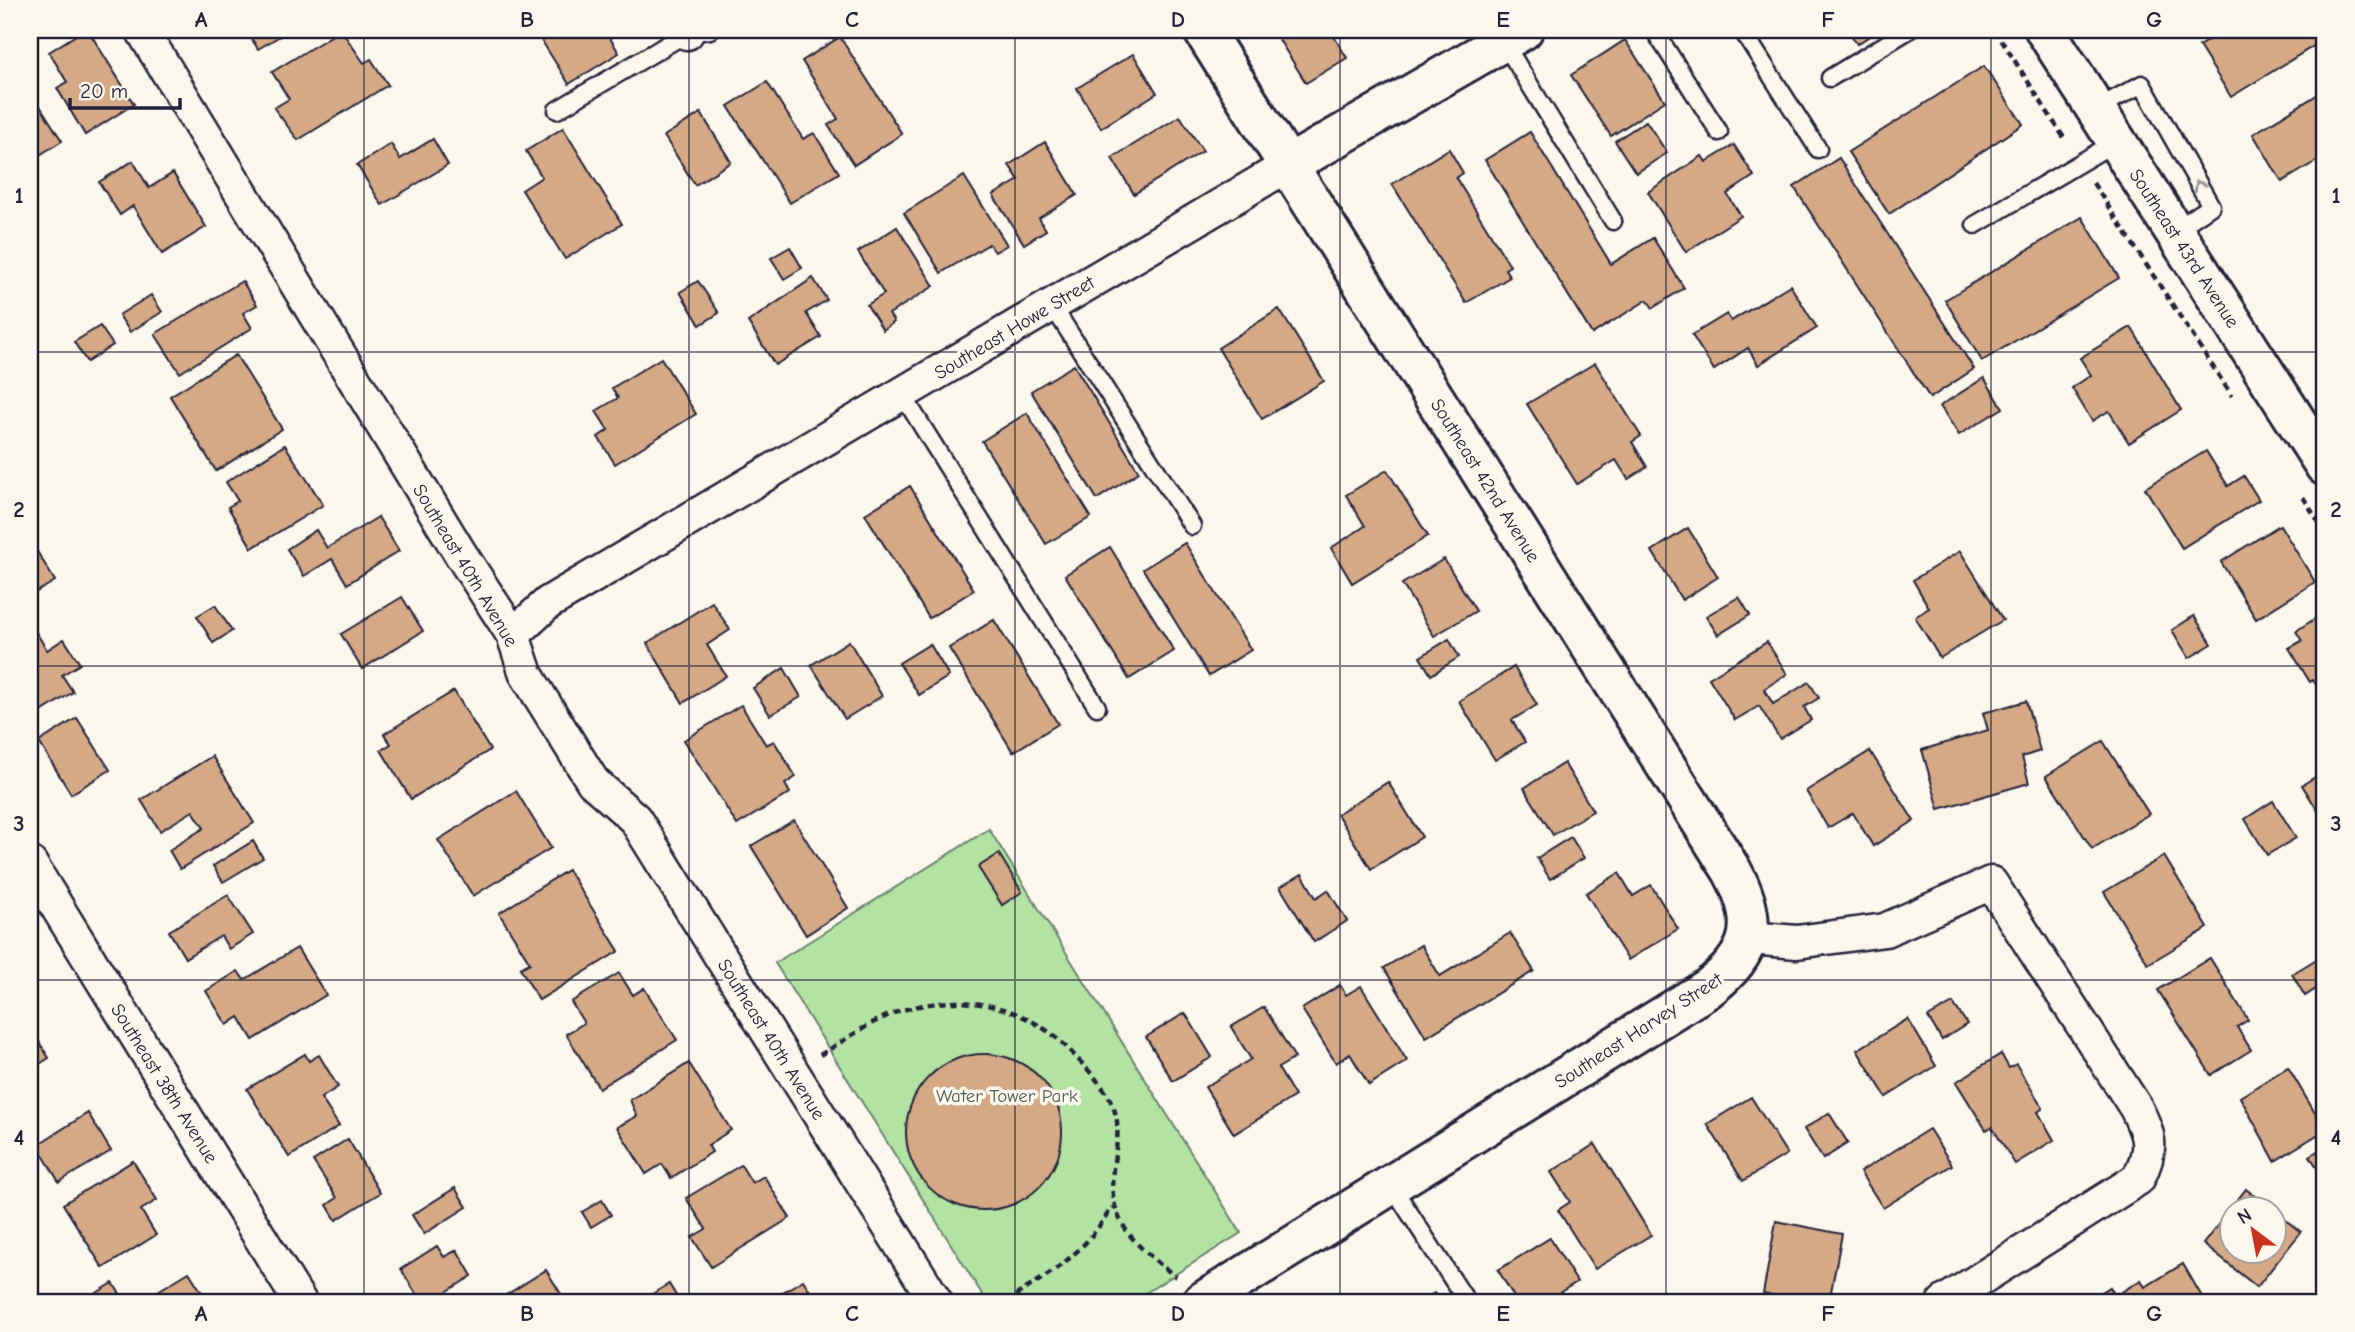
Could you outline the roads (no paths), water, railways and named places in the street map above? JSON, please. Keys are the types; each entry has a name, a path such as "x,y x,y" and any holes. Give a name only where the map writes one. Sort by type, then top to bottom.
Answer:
{"street":[{"name":"Southeast 40th Avenue","path":"142,30 460,554 513,635 526,674 593,782 635,819 936,1302"},
{"name":"Southeast 42nd Avenue","path":"1203,30 1732,871 1748,908 1749,937"},
{"name":"Southeast 43rd Avenue","path":"2045,30 2325,466"},
{"name":"Southeast Howe Street","path":"513,635 548,603 1287,166 1513,36"},
{"name":"Southeast 38th Avenue","path":"30,863 300,1302"},
{"path":"1749,937 1797,942 1885,930 1991,883 2136,1108 2147,1129 2150,1155 2138,1179 1944,1302"},
{"name":"Southeast Harvey Street","path":"1204,1301 1707,989 1735,965 1749,937"}],"lane":[{"path":"1654,30 1719,132"},
{"path":"1742,30 1818,149"},
{"path":"1830,78 1909,30"},
{"path":"557,110 694,31"},
{"path":"1513,36 1613,221"},
{"path":"2096,109 2142,84 2211,206 2174,231"},
{"path":"1975,226 2117,141"},
{"path":"1052,305 1192,526"},
{"path":"902,394 1097,707"},
{"path":"1392,1186 1467,1302"}],"park label":[{"name":"Water Tower Park","path":"1007,1095"}]}
